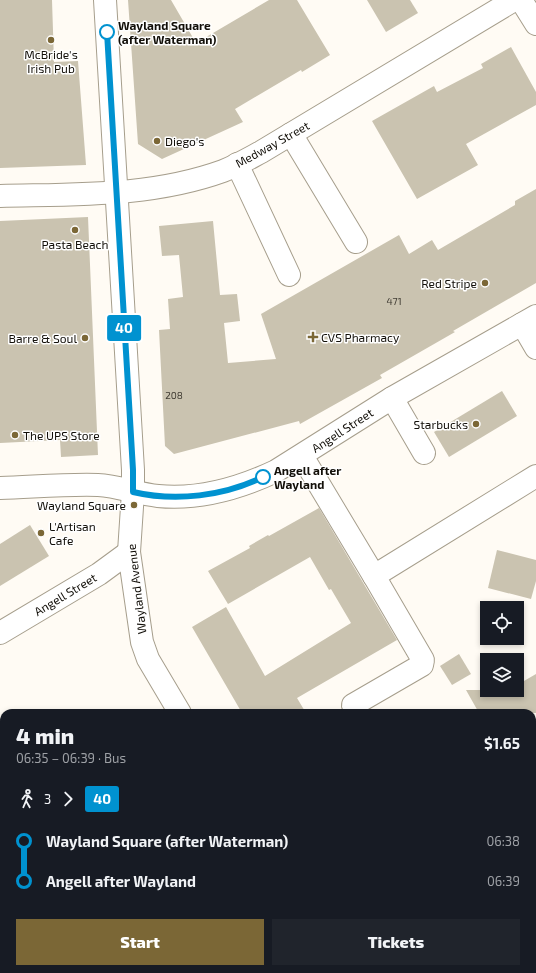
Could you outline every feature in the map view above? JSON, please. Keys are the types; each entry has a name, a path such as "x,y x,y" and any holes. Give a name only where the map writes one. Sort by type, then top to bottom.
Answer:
{"street":[{"name":"Wayland Avenue","path":"105,0 133,470 129,552 142,642 148,659 178,709"},
{"name":"Medway Street","path":"0,196 116,192 178,184 223,171 261,152 514,0"},
{"path":"521,0 536,24"},
{"path":"291,134 356,242"},
{"path":"237,164 289,275"},
{"path":"529,320 536,348"},
{"name":"Angell Street","path":"0,488 99,486 174,497 214,493 258,480 302,456 392,398 529,320"},
{"path":"392,398 424,453"},
{"path":"302,456 423,660 422,665 353,705"},
{"path":"374,576 536,476"},
{"name":"Angell Street","path":"0,633 99,574 129,552"}],"building":[{"path":"0,0 52,0 54,62 78,61 86,165 0,168"},
{"path":"128,0 171,0 196,43 269,0 297,0 330,55 302,72 301,70 235,109 243,122 162,159 138,144"},
{"path":"367,0 410,0 418,13 386,32"},
{"path":"511,47 536,92 536,105 466,144 478,165 417,199 372,121 434,86 437,92 483,68 481,64"},
{"path":"536,189 536,283 380,375 382,378 300,424 299,421 174,454 165,446 159,330 170,329 168,299 183,297 179,255 162,256 159,226 213,221 220,295 237,294 240,321 224,323 228,363 276,359 261,314 399,235 409,254 432,240 438,250 515,205 515,201"},
{"path":"88,217 98,455 61,457 60,440 0,443 0,221"},
{"name":"Starbucks","path":"502,391 517,416 449,457 434,432"},
{"path":"319,508 397,640 297,698 304,709 240,709 192,627 226,607 265,676 351,623 331,589 329,590 310,557 228,604 208,571 250,548 249,546 268,535 269,536"},
{"path":"30,525 49,556 0,586 0,544"},
{"path":"497,550 536,560 536,581 531,599 488,588"},
{"path":"459,654 471,674 452,685 440,666"},
{"path":"536,674 536,709 477,709 466,690 480,690 480,697 524,697 524,681"}],"bus line":[{"name":"40","path":"107,32 133,470 133,492 174,497 194,496 214,493 236,487 263,477"}],"place":[{"name":"Wayland Square (after Waterman)","path":"107,32"},
{"name":"McBride's Irish Pub","path":"51,40"},
{"name":"Diego's","path":"157,141"},
{"name":"Pasta Beach","path":"75,230"},
{"name":"Red Stripe","path":"485,283"},
{"name":"CVS Pharmacy","path":"313,337"},
{"name":"Barre & Soul","path":"85,338"},
{"name":"Starbucks","path":"476,424"},
{"name":"The UPS Store","path":"15,435"},
{"name":"Angell after Wayland","path":"263,477"},
{"name":"Wayland Square","path":"134,505"},
{"name":"L'Artisan Cafe","path":"41,533"}]}
